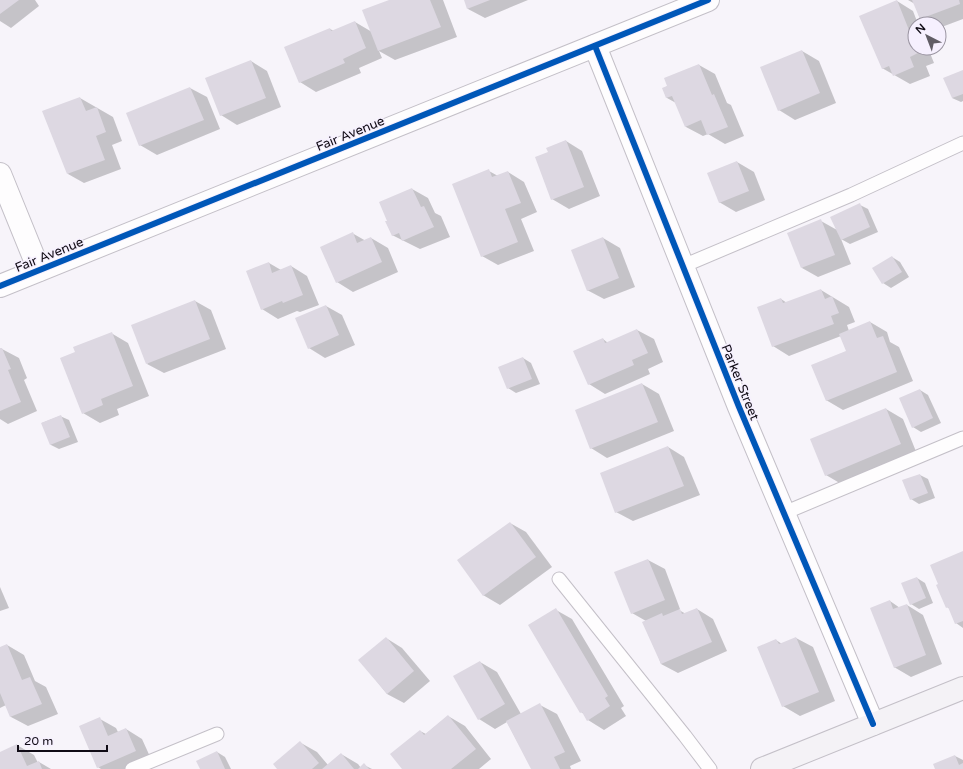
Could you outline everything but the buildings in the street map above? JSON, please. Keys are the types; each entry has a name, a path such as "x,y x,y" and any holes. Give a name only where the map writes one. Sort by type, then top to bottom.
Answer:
{"main road":[{"path":"762,769 963,688"}],"street":[{"name":"Fair Avenue","path":"0,286 708,0"},
{"name":"Parker Street","path":"595,46 739,407 873,724"},
{"path":"0,174 39,270"}],"lane":[{"path":"683,266 851,195 963,143"},
{"path":"784,513 963,438"},
{"path":"559,579 710,769"},
{"path":"132,769 217,734"}],"cycle path":[{"path":"0,286 708,0"},
{"path":"595,46 739,407 873,724"}]}
